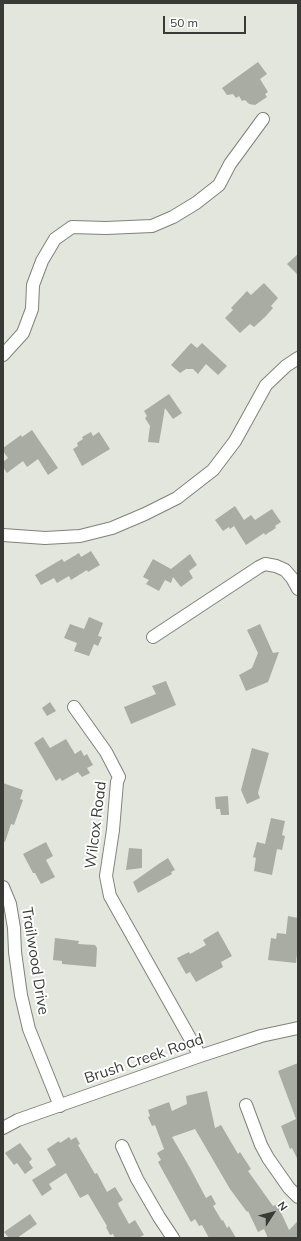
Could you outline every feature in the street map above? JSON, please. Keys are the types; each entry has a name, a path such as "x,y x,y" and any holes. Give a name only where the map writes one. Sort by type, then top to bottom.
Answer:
{"street":[{"path":"3,355 23,333 32,309 33,285 42,261 55,239 72,227 106,228 152,226 173,217 196,203 219,185 230,164 263,119"},
{"path":"3,535 46,538 80,536 112,528 146,514 177,498 213,470 235,441 266,385 286,366 298,358"},
{"path":"153,637 265,564 276,566 285,570 292,578 298,589"},
{"name":"Wilcox Road","path":"74,707 106,752 119,777 117,782 113,830 106,876 110,896 200,1056"},
{"name":"Trailwood Drive","path":"3,888 10,904 21,995 29,1029 60,1106"},
{"name":"Brush Creek Road","path":"3,1128 18,1120 200,1056 261,1036 298,1028"},
{"path":"246,1105 261,1145 268,1158 298,1198"},
{"path":"122,1146 137,1179 173,1238"}],"building":[{"path":"258,62 267,74 260,79 268,92 265,94 267,97 255,105 249,104 245,100 242,101 239,96 236,98 233,94 227,95 222,88"},
{"path":"298,254 298,275 287,264"},
{"path":"264,283 278,298 271,306 273,308 265,317 254,327 250,324 240,333 225,318 233,310 231,308 247,291 251,295"},
{"path":"191,343 197,348 202,343 227,366 218,375 206,364 198,374 193,369 186,369 180,373 171,365"},
{"path":"169,394 182,413 173,419 165,408 159,443 148,442 150,426 145,418 147,416 144,411"},
{"path":"32,430 58,468 48,475 38,459 27,467 23,461 7,473 3,467 3,462 8,458 3,451 3,448 21,435 22,437"},
{"path":"91,432 93,436 99,432 110,449 82,466 73,449 78,446 77,443 83,439 82,437"},
{"path":"235,506 244,520 251,515 255,520 272,509 281,522 275,526 276,528 265,535 264,533 246,545 234,526 223,531 215,520"},
{"path":"91,551 100,565 88,572 87,570 71,580 69,576 57,583 54,578 41,585 35,575 62,559 64,562 79,553 81,557"},
{"path":"190,554 197,565 189,571 193,578 181,587 173,577 171,583 165,580 159,591 146,584 149,580 143,577 153,559 171,569"},
{"path":"89,617 103,623 98,636 102,637 98,646 94,644 89,656 74,651 77,643 64,638 70,624 84,629"},
{"path":"260,624 273,653 279,652 268,682 246,691 239,675 252,668 258,653 247,630"},
{"path":"166,681 176,705 131,724 124,707 156,694 152,686"},
{"path":"50,702 56,711 47,716 42,708"},
{"path":"43,737 50,748 66,739 75,754 81,750 84,756 87,754 93,765 87,768 90,773 82,777 78,772 62,781 60,778 56,781 34,743"},
{"path":"252,748 269,753 258,793 260,798 247,804 241,790"},
{"path":"3,783 23,790 20,799 23,800 14,825 11,824 5,842 3,841"},
{"path":"228,796 229,815 221,815 220,809 216,809 215,797"},
{"path":"271,818 285,821 282,835 285,836 282,850 277,849 272,875 254,871 256,858 253,857 257,842 265,844"},
{"path":"46,842 53,856 46,860 55,877 41,884 35,873 33,873 23,854"},
{"path":"129,848 142,849 142,868 126,870"},
{"path":"168,858 175,870 171,872 172,874 138,893 133,882"},
{"path":"288,916 298,918 296,963 268,960 271,938 276,939 277,933 286,934"},
{"path":"218,931 232,956 221,962 223,967 196,982 190,972 186,974 177,958 189,952 190,954 206,945 203,940"},
{"path":"55,938 79,941 78,944 95,945 97,948 96,967 62,964 62,961 53,960"},
{"path":"298,1063 298,1160 292,1148 290,1149 281,1126 296,1119 278,1071"},
{"path":"207,1091 215,1128 221,1125 238,1154 240,1152 251,1169 248,1171 273,1206 277,1204 289,1230 298,1221 298,1238 268,1238 264,1229 258,1232 248,1211 247,1212 230,1189 195,1129 172,1137 206,1198 211,1195 216,1204 213,1206 227,1228 229,1226 236,1238 209,1238 202,1225 199,1226 195,1219 191,1222 158,1162 161,1160 157,1153 164,1149 155,1125 152,1126 148,1117 150,1116 148,1110 169,1102 172,1111 187,1104 186,1096"},
{"path":"69,1137 71,1140 76,1137 80,1144 78,1145 95,1174 97,1173 107,1192 115,1187 123,1200 118,1203 119,1206 129,1224 135,1220 144,1235 138,1238 115,1238 113,1234 110,1235 106,1227 107,1226 88,1194 80,1198 66,1173 49,1184 52,1189 42,1196 32,1180 56,1165 47,1149 59,1141 60,1143"},
{"path":"20,1143 32,1159 29,1162 33,1168 25,1174 17,1163 14,1165 5,1153"},
{"path":"30,1214 37,1224 17,1238 9,1238 4,1232"}]}
